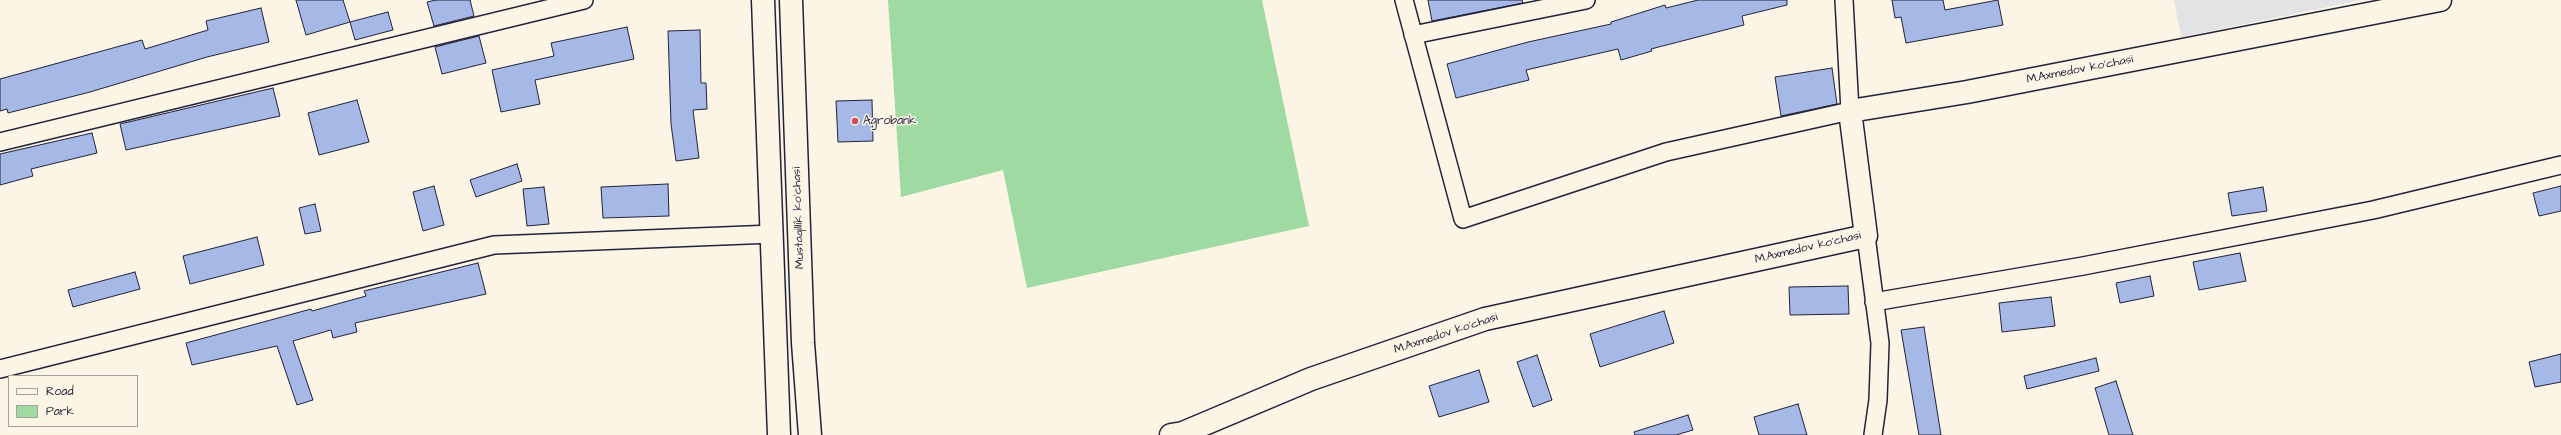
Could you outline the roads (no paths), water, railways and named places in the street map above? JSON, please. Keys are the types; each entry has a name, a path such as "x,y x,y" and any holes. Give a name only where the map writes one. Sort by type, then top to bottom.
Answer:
{"main road":[{"path":"763,0 773,234 779,435"},
{"name":"Mustaqillik ko’chasi","path":"790,0 803,343 810,435"},
{"name":"M.Axmedov ko'chasi","path":"1171,435 1183,433 1311,379 1485,319 1866,236 1862,195 1850,119 1967,92 2440,0"}],"street":[{"path":"0,142 584,0"},
{"path":"1404,0 1463,218 1666,152 1850,119 1844,0"},
{"path":"1413,35 1586,0"},
{"path":"1874,302 2084,266 2373,210 2561,165"},
{"path":"0,369 494,245 773,234"},
{"path":"1866,236 1880,343 1878,400 1873,435"}],"place":[{"name":"Agrobank","path":"855,121"}]}
